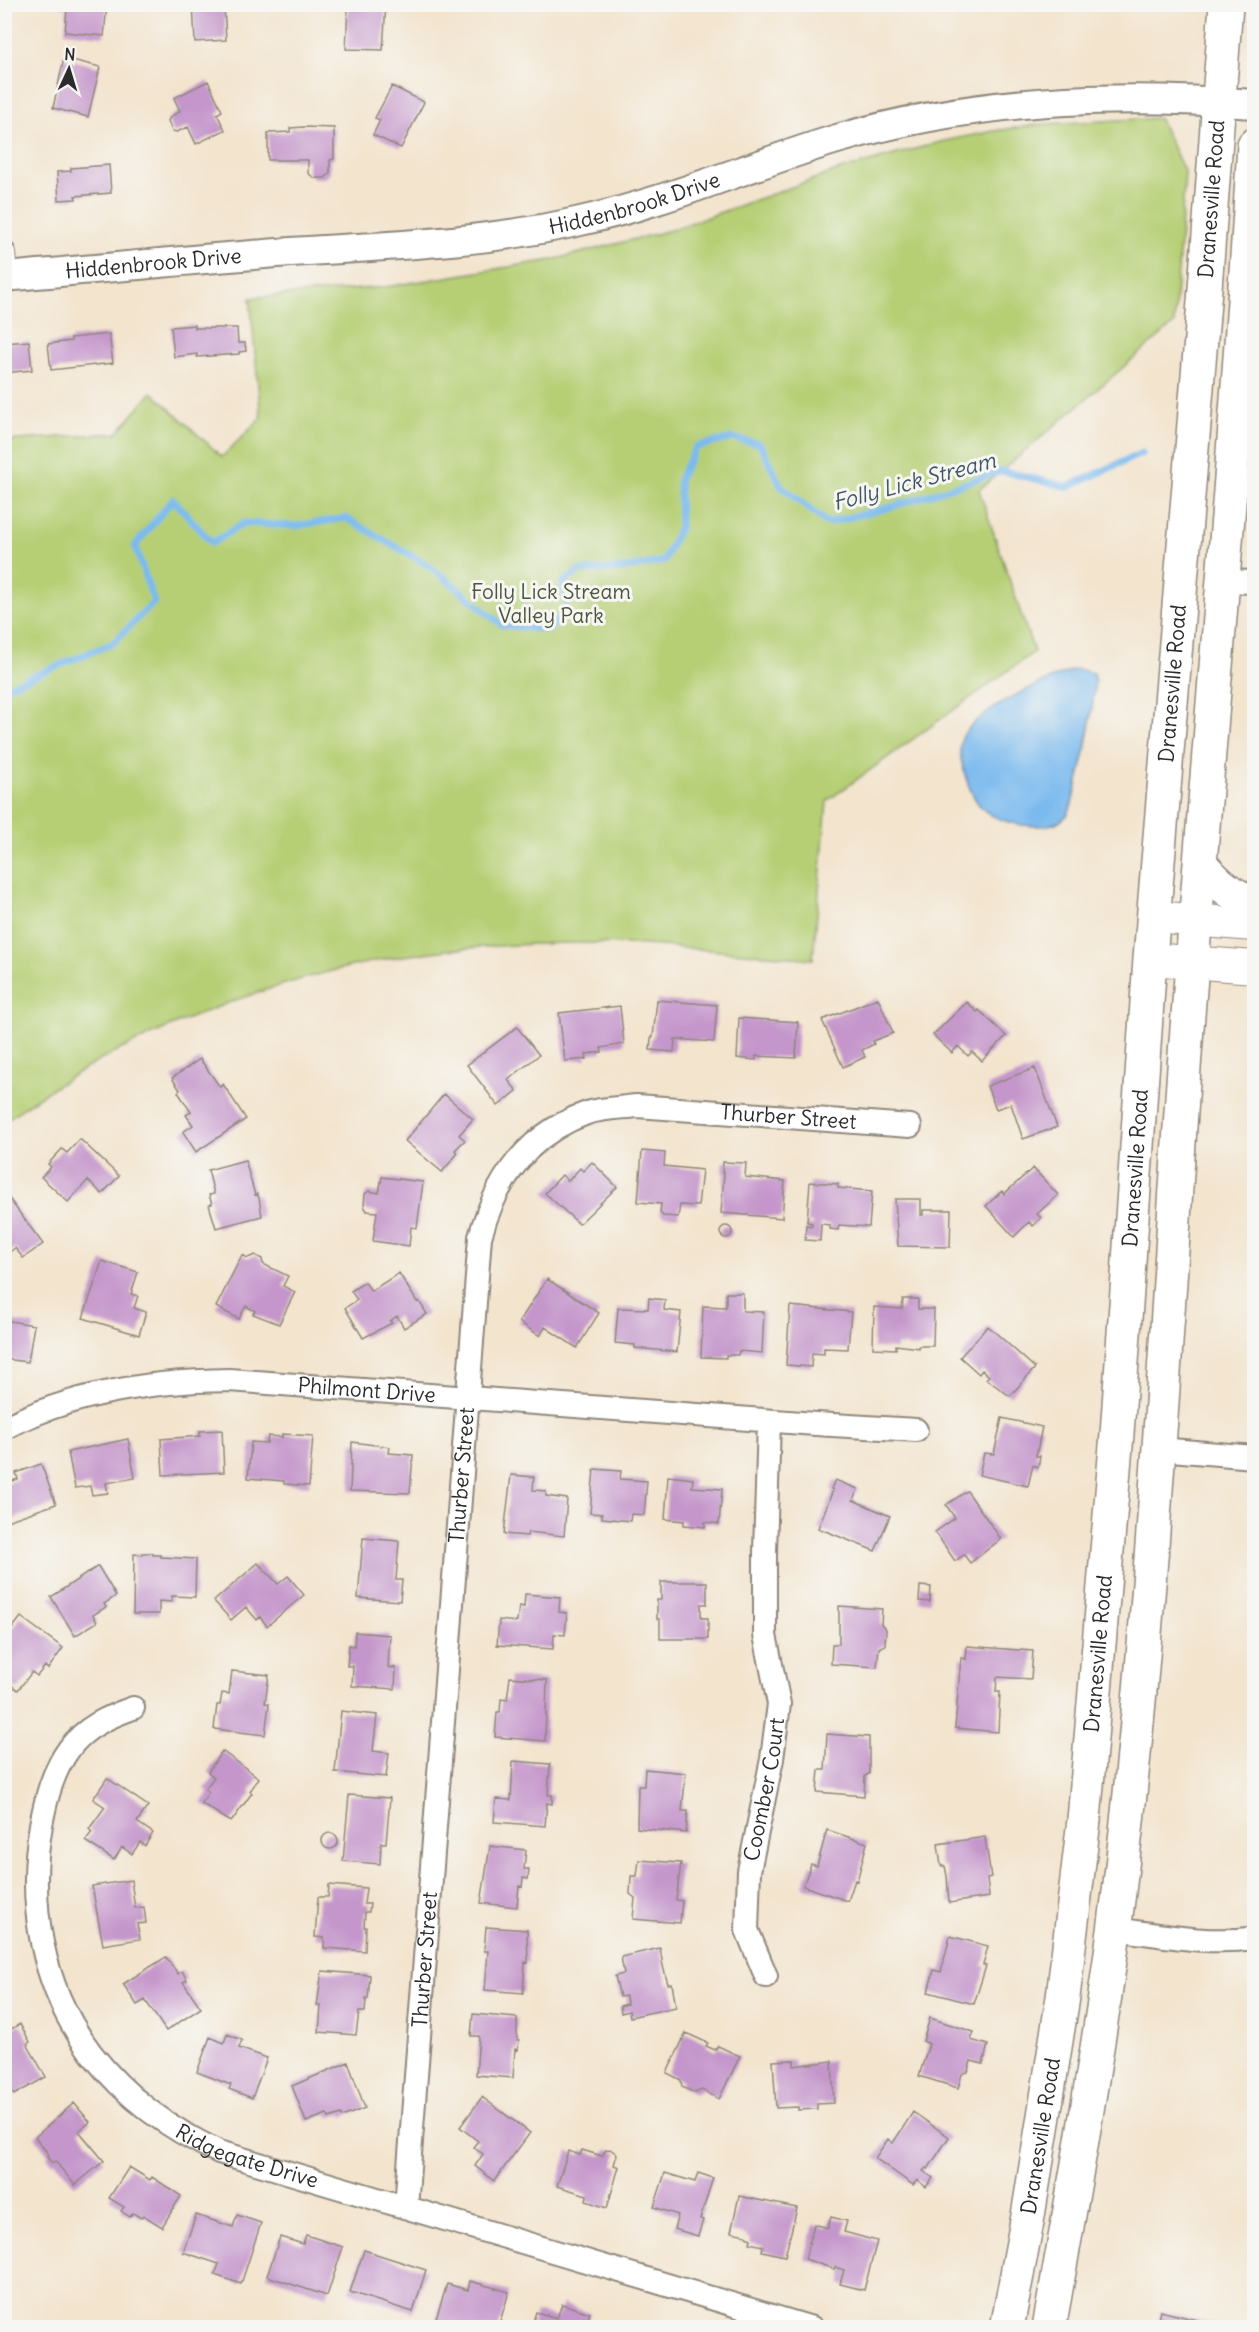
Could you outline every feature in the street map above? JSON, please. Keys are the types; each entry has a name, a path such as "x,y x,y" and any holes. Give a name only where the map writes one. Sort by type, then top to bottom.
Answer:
{"main road":[{"name":"Dranesville Road","path":"1007,2328 1046,2109 1063,1997 1083,1827 1116,1446 1150,959 1226,4"},
{"name":"Dranesville Road","path":"1049,2328 1081,2147 1114,1929 1140,1691 1201,864 1240,582 1254,145"},
{"path":"1201,864 1215,882 1246,900 1254,902"},
{"path":"1154,917 1254,925"},
{"path":"1150,959 1254,967"}],"street":[{"name":"Hiddenbrook Drive","path":"5,269 498,237 576,222 636,207 836,140 917,118 992,106 1060,100 1218,101 1254,104"},
{"name":"Thurber Street","path":"406,2207 480,1237 488,1208 502,1180 536,1142 561,1125 588,1113 607,1109 637,1106 910,1126"},
{"name":"Philmont Drive","path":"4,1428 19,1420 74,1401 111,1392 185,1380 228,1380 916,1430"},
{"name":"Coomber Court","path":"766,1976 747,1930 749,1870 772,1759 779,1704 765,1635 769,1421"},
{"path":"1159,1449 1254,1457"},
{"name":"Ridgegate Drive","path":"133,1708 108,1717 88,1729 69,1748 55,1771 44,1806 36,1850 34,1893 40,1935 51,1977 68,2015 90,2052 116,2082 148,2111 183,2135 219,2152 812,2328"},
{"path":"1114,1929 1195,1939 1254,1938"}],"green space":[{"name":"Folly Lick Stream Valley Park","path":"1159,118 1185,173 1174,324 979,490 1034,652 827,801 813,959 663,946 573,943 460,949 369,962 259,992 150,1035 50,1090 5,1121 5,441 117,433 152,392 222,457 261,418 250,298 385,287 552,260 671,230 837,171 944,141 1043,124"}],"water":[{"path":"1076,669 1093,673 1095,681 1086,749 1069,812 1060,821 1038,826 1012,823 990,814 977,802 968,784 960,752 963,736 983,715 998,705"}],"building":[{"path":"53,4 107,4 104,36 65,32 67,8"},
{"path":"193,4 224,4 226,40 195,42"},
{"path":"358,4 386,4 383,50 346,49 348,6 358,7"},
{"path":"64,58 100,67 88,117 53,108"},
{"path":"208,81 222,111 217,114 225,130 196,144 188,127 177,132 172,131 168,121 180,111 174,98"},
{"path":"392,86 424,102 401,148 373,135 380,120 375,118"},
{"path":"290,128 334,128 334,159 330,160 330,173 325,178 314,178 308,173 308,160 268,160 268,133 290,132"},
{"path":"109,165 111,193 75,196 76,199 59,200 57,172 71,171 71,168"},
{"path":"195,325 195,328 237,328 238,343 245,343 246,351 239,352 239,354 197,357 197,354 174,357 171,327"},
{"path":"109,334 113,363 51,370 48,344 71,341 71,338"},
{"path":"29,341 32,370 4,373 4,343"},
{"path":"878,998 893,1033 873,1041 874,1044 862,1050 865,1057 843,1067 822,1020"},
{"path":"657,1000 717,1005 714,1042 675,1039 674,1052 650,1050"},
{"path":"967,1002 977,1012 979,1010 1006,1036 982,1061 972,1052 968,1056 958,1046 952,1053 933,1035"},
{"path":"620,1006 624,1044 601,1048 602,1052 586,1054 587,1059 565,1061 559,1013"},
{"path":"739,1018 798,1022 796,1058 756,1056 756,1060 737,1058"},
{"path":"517,1027 539,1055 508,1080 517,1091 498,1106 467,1065"},
{"path":"200,1059 220,1087 223,1084 246,1119 196,1152 183,1132 193,1125 186,1115 191,1112 172,1078"},
{"path":"1035,1068 1057,1127 1023,1139 1011,1104 996,1109 987,1086"},
{"path":"444,1094 473,1119 459,1135 465,1140 455,1150 458,1153 442,1172 405,1141"},
{"path":"80,1139 119,1176 102,1194 88,1180 68,1202 41,1177 51,1167 48,1164 62,1149 67,1153"},
{"path":"642,1151 665,1153 664,1166 702,1170 698,1206 680,1205 678,1217 663,1216 660,1213 661,1204 638,1202"},
{"path":"245,1160 255,1195 257,1194 259,1198 262,1216 216,1228 209,1205 212,1204 209,1195 214,1194 208,1170"},
{"path":"592,1162 617,1187 579,1224 545,1193 562,1175 568,1181 580,1168 583,1171"},
{"path":"723,1162 746,1163 745,1177 785,1181 782,1218 721,1213"},
{"path":"1033,1168 1058,1195 1037,1214 1041,1218 1033,1226 1029,1222 1014,1237 986,1206 1002,1191 1004,1194"},
{"path":"382,1177 423,1182 417,1228 411,1227 409,1246 373,1241 377,1212 367,1211 364,1206 365,1194 369,1191 379,1193"},
{"path":"810,1182 838,1184 838,1188 872,1191 869,1227 839,1225 838,1230 830,1229 830,1225 821,1224 820,1241 805,1240 806,1225 812,1226 812,1223 807,1222"},
{"path":"7,1196 43,1244 23,1258 15,1248 4,1256 4,1197"},
{"path":"895,1199 921,1199 921,1215 923,1215 923,1210 951,1210 950,1247 898,1246"},
{"path":"728,1226 732,1232 728,1238 724,1238 720,1230"},
{"path":"242,1255 248,1258 255,1255 262,1259 263,1264 288,1276 283,1286 295,1292 279,1324 253,1314 255,1311 246,1306 239,1319 216,1307"},
{"path":"102,1261 138,1272 131,1294 138,1296 134,1308 146,1312 139,1335 83,1318"},
{"path":"399,1273 427,1314 404,1328 397,1316 390,1321 392,1323 363,1338 345,1308 357,1300 351,1291 365,1282 371,1291"},
{"path":"547,1279 599,1313 577,1348 545,1327 540,1336 519,1322"},
{"path":"726,1293 743,1293 743,1311 764,1312 762,1353 739,1351 738,1355 726,1355 726,1358 701,1357 703,1306 726,1307"},
{"path":"649,1298 665,1300 664,1310 681,1312 677,1352 635,1348 635,1345 615,1343 618,1308 648,1309"},
{"path":"903,1299 918,1299 918,1309 934,1309 933,1346 919,1346 919,1348 896,1345 896,1349 873,1348 874,1307 902,1309"},
{"path":"790,1306 851,1312 848,1349 824,1348 824,1354 812,1353 811,1367 786,1365"},
{"path":"4,1320 34,1325 28,1362 4,1359"},
{"path":"988,1326 1035,1368 1010,1396 986,1379 989,1376 982,1370 979,1374 960,1357"},
{"path":"1002,1418 1042,1427 1036,1456 1040,1456 1038,1467 1033,1465 1028,1486 979,1475 984,1453 994,1454"},
{"path":"222,1430 224,1472 163,1475 161,1439 200,1436 200,1431"},
{"path":"282,1434 313,1436 309,1486 248,1478 251,1442 267,1443 268,1436 282,1437"},
{"path":"128,1439 135,1478 106,1483 108,1493 92,1495 90,1486 75,1488 68,1452"},
{"path":"352,1442 390,1447 389,1453 413,1455 410,1493 350,1491"},
{"path":"41,1464 56,1504 4,1522 4,1484 18,1479 16,1473"},
{"path":"594,1469 621,1471 620,1479 647,1481 644,1515 631,1514 630,1521 602,1518 602,1514 590,1513"},
{"path":"511,1475 534,1477 533,1490 546,1491 546,1496 567,1499 564,1536 528,1532 527,1536 504,1534"},
{"path":"668,1476 693,1479 692,1487 722,1489 719,1524 705,1522 705,1527 684,1525 684,1521 665,1519"},
{"path":"835,1480 858,1489 853,1500 890,1516 875,1551 818,1528"},
{"path":"967,1491 1001,1539 970,1563 964,1555 955,1561 935,1532 955,1518 946,1505"},
{"path":"363,1538 399,1541 396,1580 402,1580 400,1601 358,1598"},
{"path":"142,1553 153,1553 161,1557 196,1559 195,1597 172,1596 172,1602 159,1601 159,1614 133,1614 134,1554 142,1555"},
{"path":"258,1563 278,1584 288,1576 304,1595 267,1626 260,1617 257,1620 246,1607 231,1620 214,1601"},
{"path":"98,1566 116,1596 104,1604 106,1607 93,1615 97,1622 75,1636 51,1597"},
{"path":"661,1582 707,1582 707,1604 701,1604 701,1618 708,1618 708,1639 660,1639 657,1600 661,1600"},
{"path":"920,1586 931,1587 930,1602 919,1601"},
{"path":"525,1594 560,1597 559,1612 567,1613 565,1635 554,1634 553,1649 497,1645 499,1620 517,1622 519,1606 524,1607"},
{"path":"839,1606 882,1609 881,1624 886,1629 885,1645 879,1648 877,1667 831,1664 832,1644 839,1644"},
{"path":"21,1617 63,1648 48,1669 45,1666 37,1676 32,1672 18,1690 4,1680 4,1639"},
{"path":"355,1632 390,1635 388,1667 396,1668 395,1689 352,1686 353,1666 347,1666 349,1645 354,1646"},
{"path":"967,1646 1033,1651 1031,1679 997,1677 996,1692 1000,1692 998,1732 955,1728 961,1658 966,1659"},
{"path":"232,1671 269,1675 265,1703 269,1704 265,1735 214,1729 217,1705 220,1705 222,1693 229,1694"},
{"path":"510,1677 547,1680 545,1741 495,1737 497,1712 500,1712 501,1699 507,1700"},
{"path":"341,1711 377,1715 373,1751 389,1753 386,1777 335,1772"},
{"path":"827,1734 869,1737 869,1774 865,1776 864,1796 817,1792 819,1770 825,1770"},
{"path":"222,1751 259,1778 250,1791 252,1793 231,1822 201,1803 209,1792 205,1789 214,1777 208,1772"},
{"path":"513,1761 550,1764 548,1795 552,1795 552,1804 547,1803 545,1826 494,1822 496,1799 511,1800"},
{"path":"645,1769 686,1773 682,1811 688,1811 686,1833 637,1828 638,1786 644,1786"},
{"path":"107,1778 148,1806 137,1822 153,1833 145,1846 140,1842 132,1854 122,1847 114,1860 85,1841 92,1832 89,1829 105,1807 93,1799"},
{"path":"349,1795 390,1798 386,1843 381,1843 380,1864 343,1861"},
{"path":"827,1830 867,1843 857,1881 855,1880 848,1901 803,1886 811,1864 817,1866"},
{"path":"327,1833 333,1833 338,1841 336,1847 327,1849 322,1844 322,1838"},
{"path":"985,1837 991,1877 987,1878 989,1897 949,1903 947,1876 945,1866 941,1866 938,1844"},
{"path":"490,1846 526,1850 524,1869 529,1869 528,1879 523,1878 522,1887 519,1886 517,1907 481,1903"},
{"path":"639,1860 681,1863 676,1900 682,1901 680,1923 633,1919 635,1898 630,1894 631,1876 637,1876"},
{"path":"131,1880 135,1908 144,1907 146,1923 137,1924 140,1939 103,1945 92,1886"},
{"path":"329,1885 366,1888 364,1904 370,1904 369,1912 365,1912 365,1951 324,1948 324,1938 315,1937 318,1897 328,1897"},
{"path":"486,1927 527,1930 528,1963 525,1962 523,1993 485,1990 488,1951 484,1951"},
{"path":"950,1936 988,1946 983,1965 986,1966 974,2004 928,1992 934,1970 941,1972"},
{"path":"660,1948 668,1984 672,1984 676,2007 630,2017 629,2011 621,2013 620,2006 627,2004 626,1996 620,1997 615,1976 624,1974 621,1957"},
{"path":"166,1957 178,1974 182,1971 187,1980 183,1982 201,2008 166,2031 145,2000 137,2005 123,1984"},
{"path":"322,1971 370,1975 365,2012 359,2012 356,2035 319,2032 321,2006 317,2006"},
{"path":"473,2014 517,2018 517,2040 519,2040 518,2050 515,2049 513,2078 476,2075 479,2036 471,2036"},
{"path":"930,2018 974,2032 971,2040 988,2045 983,2064 971,2061 968,2072 962,2074 958,2088 919,2076 929,2044 923,2041"},
{"path":"20,2024 30,2042 27,2044 46,2077 14,2095 6,2081 4,2083 4,2028 6,2032"},
{"path":"686,2033 708,2043 706,2046 715,2050 718,2046 740,2056 719,2099 702,2090 695,2093 682,2087 681,2080 667,2073"},
{"path":"227,2034 242,2040 239,2048 267,2058 252,2098 229,2089 231,2085 197,2072 210,2037 224,2043"},
{"path":"794,2060 794,2066 832,2061 834,2103 817,2104 817,2109 776,2108 773,2061"},
{"path":"348,2062 365,2108 342,2117 341,2114 329,2118 327,2114 306,2122 292,2086"},
{"path":"482,2097 530,2133 494,2181 475,2166 483,2154 473,2147 478,2141 460,2127"},
{"path":"74,2103 90,2122 79,2131 104,2161 75,2185 55,2161 52,2163 47,2157 49,2155 35,2137"},
{"path":"913,2112 949,2137 928,2169 923,2171 933,2178 926,2187 917,2180 913,2185 875,2158 888,2139 893,2143"},
{"path":"610,2149 617,2154 614,2165 619,2167 607,2208 586,2201 587,2195 557,2186 568,2151 580,2155 582,2150 602,2156 606,2150"},
{"path":"129,2167 150,2180 152,2177 181,2196 162,2227 143,2215 141,2218 133,2213 130,2217 121,2211 124,2207 109,2198"},
{"path":"665,2173 695,2182 698,2173 713,2178 700,2219 703,2220 698,2236 674,2229 678,2215 654,2207"},
{"path":"739,2196 797,2208 785,2256 762,2251 763,2246 750,2243 751,2239 746,2235 731,2232"},
{"path":"196,2215 233,2227 237,2215 261,2223 241,2284 215,2275 219,2264 183,2252"},
{"path":"831,2217 847,2221 844,2232 877,2241 864,2290 840,2284 844,2270 805,2259 814,2224 828,2228"},
{"path":"306,2235 343,2247 327,2296 267,2276 280,2237 303,2244"},
{"path":"364,2250 426,2270 413,2312 350,2292"},
{"path":"470,2281 509,2292 498,2328 449,2328 435,2322 447,2284 468,2290"},
{"path":"562,2304 590,2313 585,2328 531,2328 536,2312 557,2318"},
{"path":"1160,2311 1226,2327 1226,2328 1156,2328"}],"waterway":[{"name":"Folly Lick Stream","path":"4,688 113,643 154,602 135,546 173,499 212,543 244,523 295,526 346,518 431,567 502,625 548,630 567,610 563,583 579,571 622,569 664,561 680,526 679,479 696,447 732,438 760,444 781,486 827,523 891,507 1002,471 1068,487 1142,453"}]}
